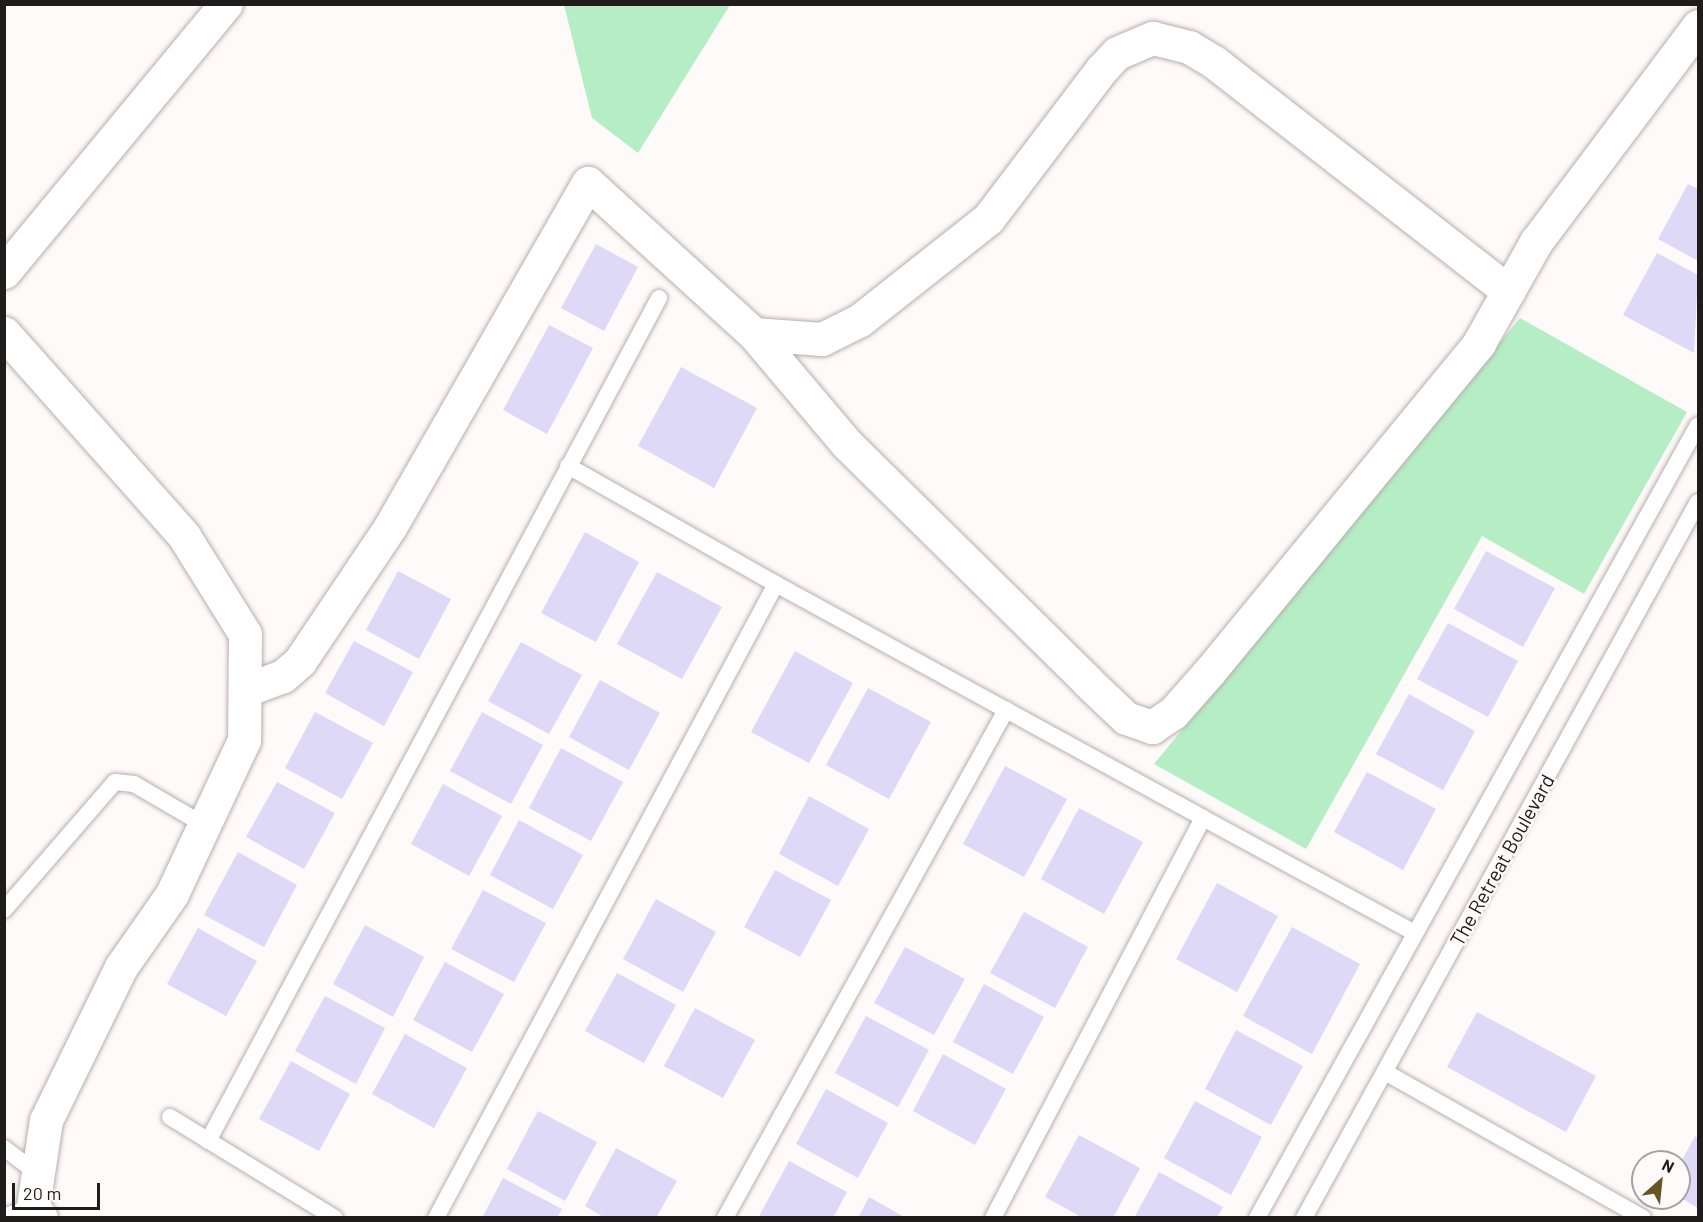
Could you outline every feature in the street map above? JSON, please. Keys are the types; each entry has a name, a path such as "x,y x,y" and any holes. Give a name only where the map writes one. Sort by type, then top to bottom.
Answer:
{"street":[{"path":"4,272 226,4"},
{"path":"245,690 283,676 300,661 390,527 588,183 754,334 846,442 1087,681 1126,718 1152,727 1173,713 1210,671 1479,343 1536,242 1698,26"},
{"path":"754,334 822,339 860,320 987,219 1101,70 1117,53 1153,38 1189,47 1214,62 1508,291"},
{"path":"4,333 184,536 245,634 244,740 172,894 121,967 46,1120 38,1174 26,1213"}],"lane":[{"path":"208,1141 659,298"},
{"path":"1257,1218 1698,425"},
{"path":"568,466 776,584 1415,933"},
{"name":"The Retreat Boulevard","path":"1304,1218 1698,502"},
{"path":"436,1218 776,584"},
{"path":"725,1218 1006,710"},
{"path":"4,909 115,783 134,784 206,825"},
{"path":"993,1218 1203,818"},
{"path":"1385,1072 1622,1213 1643,1218"},
{"path":"170,1117 335,1218"},
{"path":"4,1148 38,1174"}],"green space":[{"path":"564,4 730,5 638,153 592,118"},
{"path":"1520,318 1687,412 1584,594 1482,536 1306,849 1154,764"}],"building":[{"path":"1688,184 1698,189 1698,261 1658,239"},
{"path":"596,244 638,267 604,331 561,308"},
{"path":"1657,253 1698,275 1694,353 1623,315"},
{"path":"549,325 593,348 547,434 503,410"},
{"path":"681,367 757,408 714,488 638,446"},
{"path":"585,532 639,562 596,642 541,613"},
{"path":"1486,551 1555,588 1523,647 1454,609"},
{"path":"398,571 451,599 419,659 366,630"},
{"path":"657,572 722,607 682,679 617,644"},
{"path":"1448,623 1518,661 1488,717 1417,679"},
{"path":"354,641 413,672 384,726 325,693"},
{"path":"521,642 582,675 549,734 488,701"},
{"path":"795,651 853,683 809,763 751,732"},
{"path":"600,680 660,713 629,770 569,737"},
{"path":"868,688 931,722 889,799 826,765"},
{"path":"1409,694 1475,731 1443,790 1376,754"},
{"path":"315,712 373,743 342,799 285,768"},
{"path":"482,712 543,745 511,804 450,771"},
{"path":"561,748 623,782 591,841 529,808"},
{"path":"1005,766 1067,799 1024,877 963,844"},
{"path":"1367,772 1436,809 1403,870 1334,832"},
{"path":"277,782 335,813 304,869 246,837"},
{"path":"443,784 502,816 469,876 411,844"},
{"path":"809,796 869,829 838,886 779,854"},
{"path":"1079,808 1143,842 1104,914 1041,879"},
{"path":"519,820 583,855 553,909 490,875"},
{"path":"238,852 297,885 264,947 204,915"},
{"path":"775,870 831,900 800,957 744,927"},
{"path":"1217,883 1278,916 1237,992 1176,959"},
{"path":"483,890 546,923 514,982 451,949"},
{"path":"656,899 716,932 683,992 623,959"},
{"path":"1024,912 1088,947 1055,1008 990,973"},
{"path":"365,925 424,957 393,1017 333,984"},
{"path":"1292,927 1360,964 1312,1054 1243,1016"},
{"path":"198,928 257,961 226,1016 167,984"},
{"path":"905,947 965,979 934,1035 874,1003"},
{"path":"445,962 504,994 472,1052 413,1020"},
{"path":"617,973 676,1005 644,1063 585,1031"},
{"path":"984,984 1044,1017 1013,1074 953,1042"},
{"path":"325,996 385,1028 356,1084 295,1051"},
{"path":"695,1008 755,1040 723,1098 664,1066"},
{"path":"1477,1012 1596,1076 1566,1132 1447,1067"},
{"path":"866,1016 929,1050 898,1107 835,1073"},
{"path":"1236,1030 1303,1066 1271,1125 1205,1089"},
{"path":"405,1034 467,1068 434,1128 372,1094"},
{"path":"943,1054 1006,1089 975,1145 913,1111"},
{"path":"291,1061 350,1094 319,1151 259,1119"},
{"path":"826,1089 888,1123 858,1178 796,1144"},
{"path":"1195,1101 1262,1137 1231,1195 1164,1158"},
{"path":"538,1111 597,1142 565,1201 507,1169"},
{"path":"1079,1135 1140,1168 1113,1218 1083,1218 1045,1197"},
{"path":"1695,1136 1698,1138 1698,1208 1691,1204 1691,1150 1688,1150"},
{"path":"616,1148 677,1181 656,1218 605,1218 585,1206"},
{"path":"789,1161 847,1192 833,1218 758,1218"},
{"path":"1159,1172 1223,1207 1217,1218 1134,1218"},
{"path":"503,1178 562,1209 557,1218 482,1218"},
{"path":"869,1197 906,1218 858,1218"}]}
